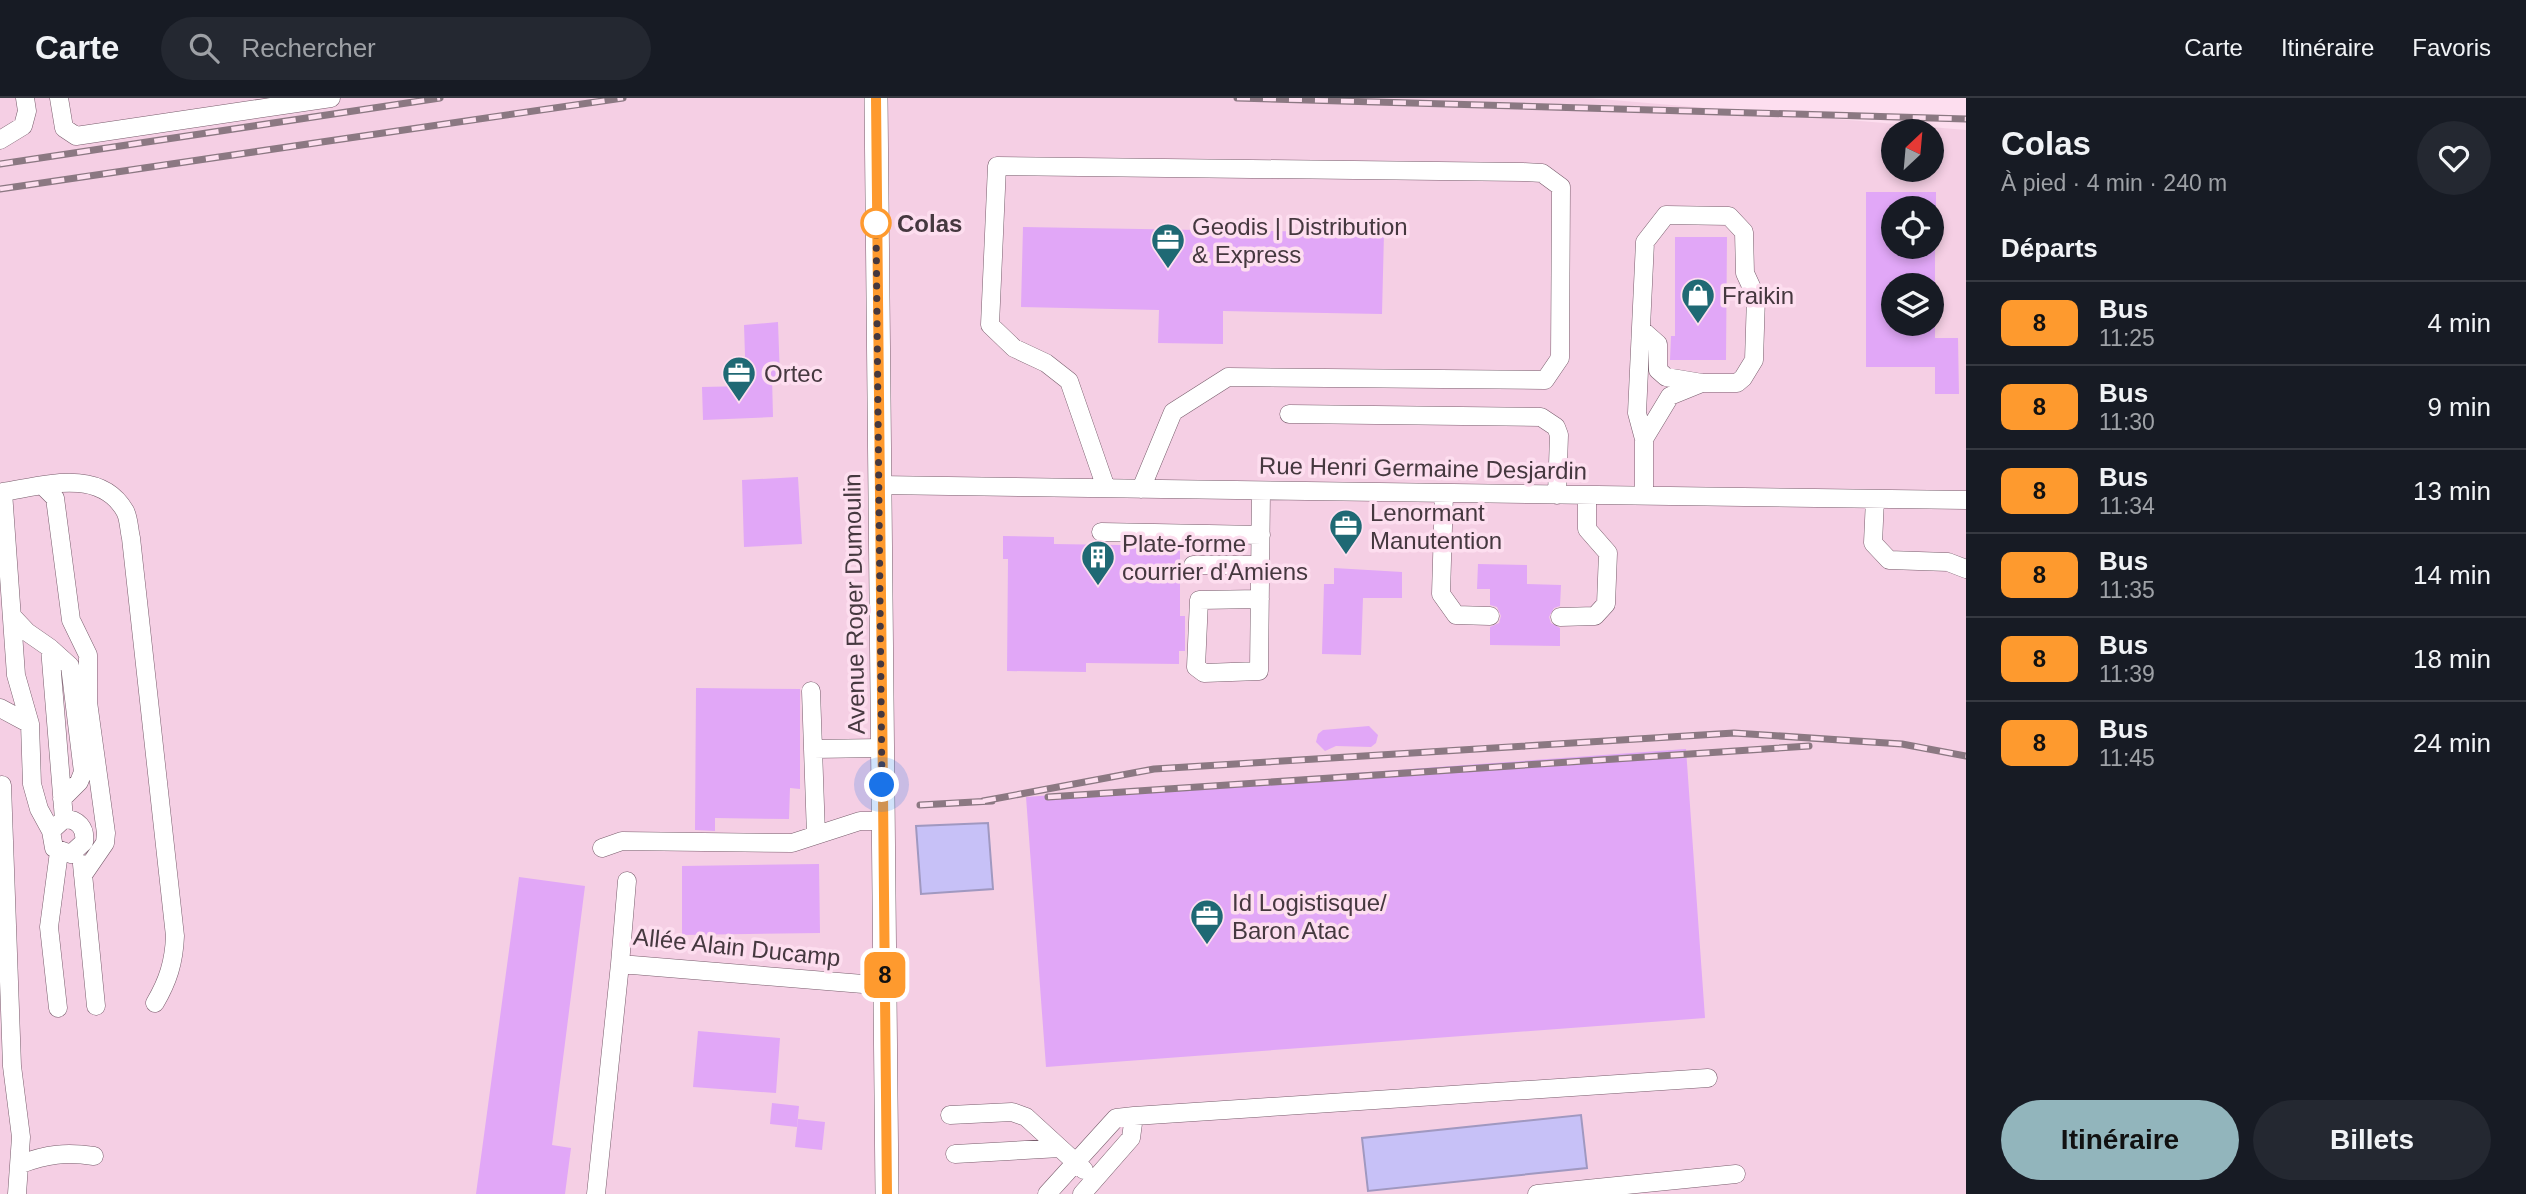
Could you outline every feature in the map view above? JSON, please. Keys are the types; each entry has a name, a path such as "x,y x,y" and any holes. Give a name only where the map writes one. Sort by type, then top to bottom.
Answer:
{"main road":[{"name":"Avenue Roger Dumoulin","path":"876,98 887,1194"}],"street":[{"path":"0,140 23,126 27,111 25,98"},
{"path":"59,98 64,128 76,136 331,98"},
{"path":"1106,488 1069,382 1046,363 1014,348 989,324 997,166 1523,172 1542,173 1561,187 1560,358 1545,380 1228,377 1173,412 1141,489"},
{"path":"1641,329 1658,344 1658,370 1666,377 1702,383 1737,383 1744,378 1754,360 1756,298 1745,273 1744,232 1729,216 1666,215 1645,242 1637,413 1644,439 1644,496"},
{"path":"1644,439 1670,396 1702,383"},
{"path":"1289,414 1541,417 1556,427 1559,435 1557,495"},
{"path":"57,825 32,784 30,724 16,675 1,492 86,482 107,492 126,511 175,936 174,961 165,987 155,1003"},
{"path":"43,485 55,498 71,620 88,655 88,702 106,833 105,843 83,875"},
{"name":"Rue Henri Germaine Desjardin","path":"879,485 1966,500"},
{"path":"1260,599 1199,600 1196,667 1204,673 1259,671 1261,565 1261,491"},
{"path":"1444,493 1441,594 1457,615 1490,616"},
{"path":"1560,617 1595,616 1606,604 1608,553 1587,529 1587,495"},
{"path":"1875,499 1873,543 1889,560 1948,562 1966,569"},
{"path":"1101,532 1261,535"},
{"path":"1192,565 1261,565"},
{"path":"12,616 27,632 70,666 83,772 79,782 62,799 51,843 68,852 83,875 96,1006"},
{"path":"811,691 816,835"},
{"path":"0,708 30,724"},
{"path":"813,749 881,748"},
{"path":"2,785 12,1066 21,1164 17,1194"},
{"path":"58,1008 49,927 68,852 84,842 83,830 100,799"},
{"path":"57,825 75,821 83,830"},
{"path":"602,848 622,841 792,843 860,821 882,821"},
{"name":"Allée Alain Ducamp","path":"627,881 620,964 863,984 886,990"},
{"path":"596,1194 620,964"},
{"path":"1047,1194 1116,1118 1708,1078"},
{"path":"950,1115 1012,1112 1026,1117 1094,1180"},
{"path":"1082,1194 1131,1138 1134,1116"},
{"path":"956,1154 1060,1148"},
{"path":"21,1164 46,1154 94,1156"},
{"path":"1537,1194 1736,1174"}],"shaded area":[{"path":"0,98 1589,98 1881,123 1881,182 1944,182 1944,128 1966,130 1966,1194 0,1194"},
{"path":"988,823 993,889 921,894 916,826"},
{"path":"1581,1115 1587,1168 1368,1191 1362,1138"}],"building":[{"path":"1866,192 1936,192 1936,196 1881,196 1881,259 1935,259 1935,273 1881,273 1881,336 1958,338 1959,394 1935,394 1935,367 1866,367"},
{"path":"1023,227 1384,233 1382,314 1223,311 1223,344 1158,343 1159,310 1021,307"},
{"path":"1675,237 1727,237 1726,360 1670,360 1671,336 1675,336"},
{"path":"778,322 780,378 772,377 773,417 703,420 702,387 746,386 744,325"},
{"path":"798,477 802,544 744,547 742,480"},
{"name":"Plate-forme courrier d'Amiens","path":"1003,536 1054,537 1054,544 1180,546 1180,616 1185,616 1185,651 1179,651 1179,664 1086,663 1086,672 1007,671 1008,559 1003,559"},
{"path":"1478,564 1527,565 1527,584 1561,585 1560,606 1554,608 1549,617 1551,623 1560,628 1560,646 1490,645 1490,627 1499,623 1501,616 1497,607 1490,605 1490,589 1477,589"},
{"path":"1334,568 1402,572 1402,598 1363,598 1361,655 1322,654 1324,584 1334,584"},
{"path":"696,688 800,689 800,789 790,788 789,819 715,818 715,831 695,830"},
{"path":"1369,726 1378,735 1376,743 1371,747 1336,746 1325,751 1316,742 1318,734 1323,730"},
{"path":"1686,749 1705,1018 1046,1067 1026,797"},
{"path":"819,864 820,933 682,935 682,866"},
{"path":"519,877 585,886 552,1145 571,1148 565,1194 476,1194"},
{"path":"698,1031 780,1038 776,1093 693,1087"},
{"path":"772,1103 799,1106 797,1127 770,1124"},
{"path":"798,1119 825,1122 822,1150 795,1147"}],"railway":[{"path":"0,164 440,98"},
{"path":"0,189 623,98"},
{"path":"1237,98 1966,119"},
{"path":"983,801 1154,769 1734,733 1902,744 1966,756"},
{"path":"1048,797 1809,746"},
{"path":"920,805 992,801"}],"bus line":[{"name":"8","path":"876,98 887,1194"}],"place":[{"name":"Colas","path":"876,223"},
{"name":"Geodis | Distribution & Express","path":"1168,270"},
{"name":"Fraikin","path":"1698,325"},
{"name":"Ortec","path":"739,403"},
{"name":"Lenormant Manutention","path":"1346,556"},
{"name":"Plate-forme courrier d'Amiens","path":"1098,587"},
{"name":"Id Logistisque/ Baron Atac","path":"1207,946"}],"route":[{"path":"876,223 882,785"}]}
